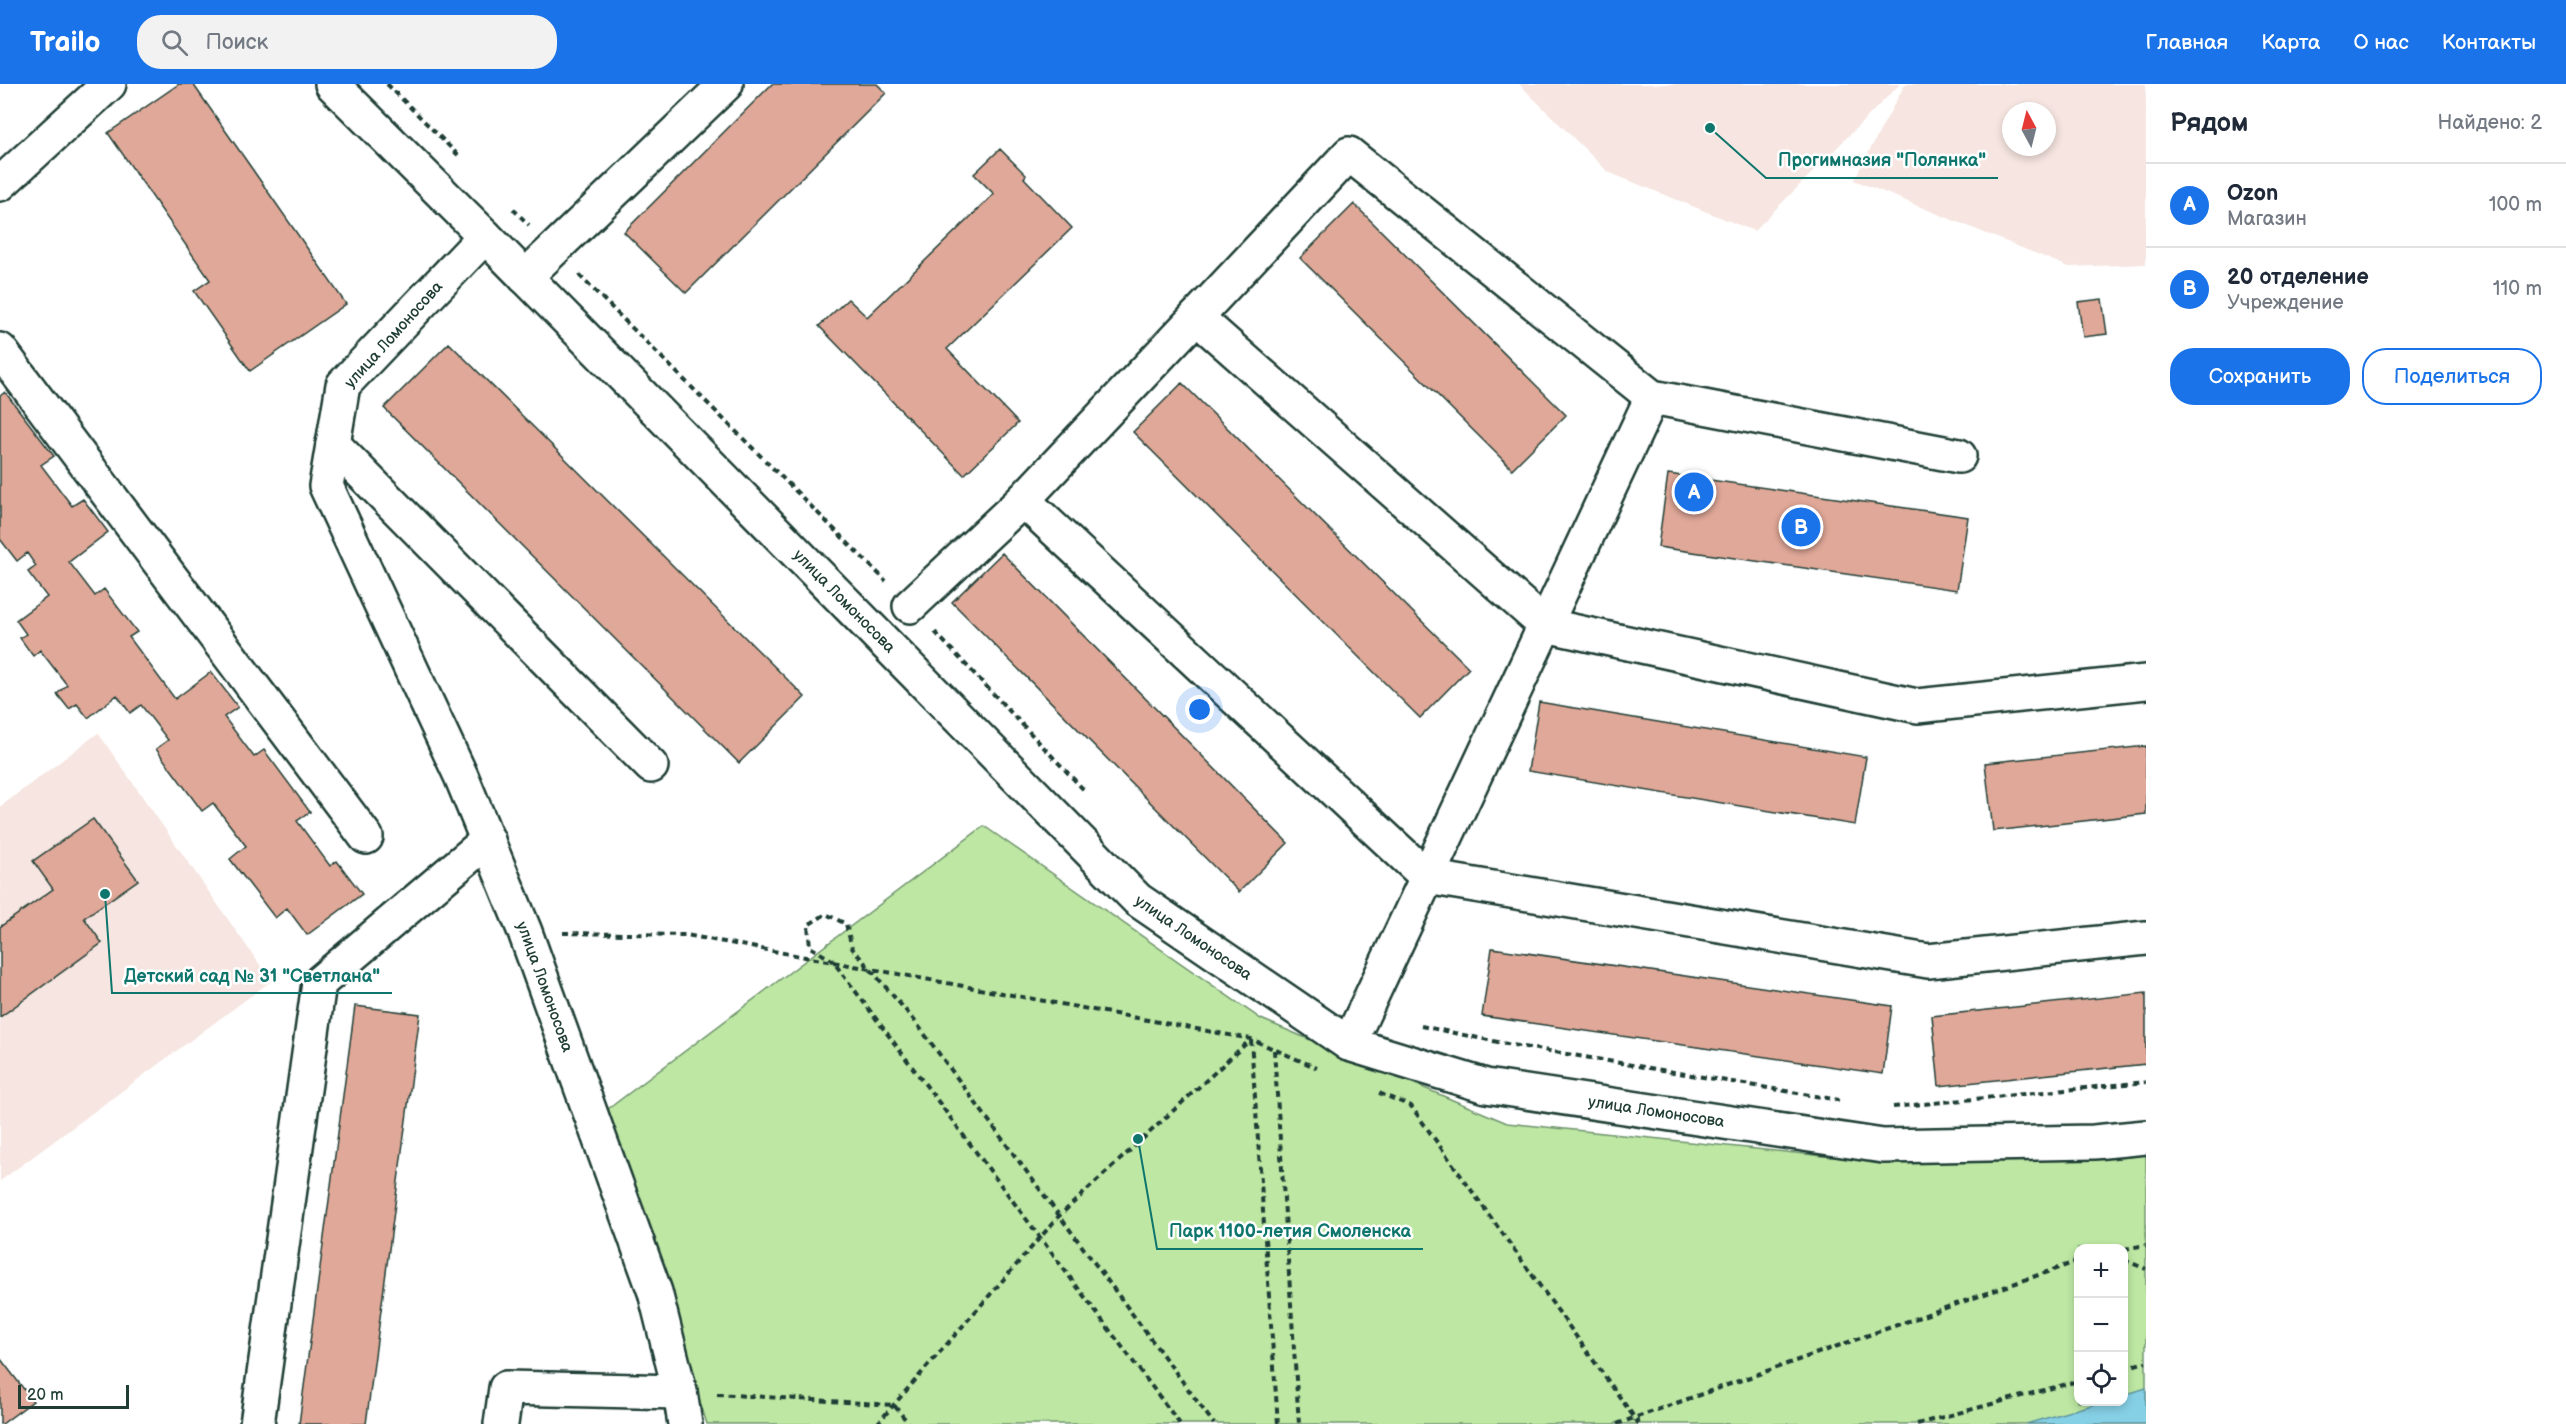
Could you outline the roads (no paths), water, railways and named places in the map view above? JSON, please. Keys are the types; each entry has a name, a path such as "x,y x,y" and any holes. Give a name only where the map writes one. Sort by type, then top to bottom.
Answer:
{"street":[{"path":"0,184 109,84"},
{"name":"улица Ломоносова","path":"332,84 485,236 1138,900 1349,1044 1486,1086 1883,1146 2094,1142 2146,1137"},
{"path":"525,277 726,84"},
{"path":"910,606 1023,500 1350,154 1652,397 1959,456"},
{"name":"улица Ломоносова","path":"485,236 343,386 326,486 461,776 525,932 655,1292 686,1424"},
{"path":"1196,317 1545,625 1917,706 2146,682"},
{"path":"0,350 366,837"},
{"path":"1349,1044 1652,397"},
{"path":"333,444 651,766"},
{"path":"1023,500 1427,877 1928,961 2146,938"},
{"path":"257,1424 319,984 488,840"},
{"path":"501,1424 506,1388 680,1392"}],"water":[{"path":"2146,1388 2146,1424 2026,1424 2088,1406 2128,1406 2128,1394"}],"place":[{"name":"Прогимназия \"Полянка\"","path":"1710,128"},
{"name":"Ozon","path":"1694,492"},
{"name":"20 отделение","path":"1801,527"},
{"name":"Детский сад № 31 \"Светлана\"","path":"105,894"},
{"name":"Парк 1100-летия Смоленска","path":"1138,1139"}]}
